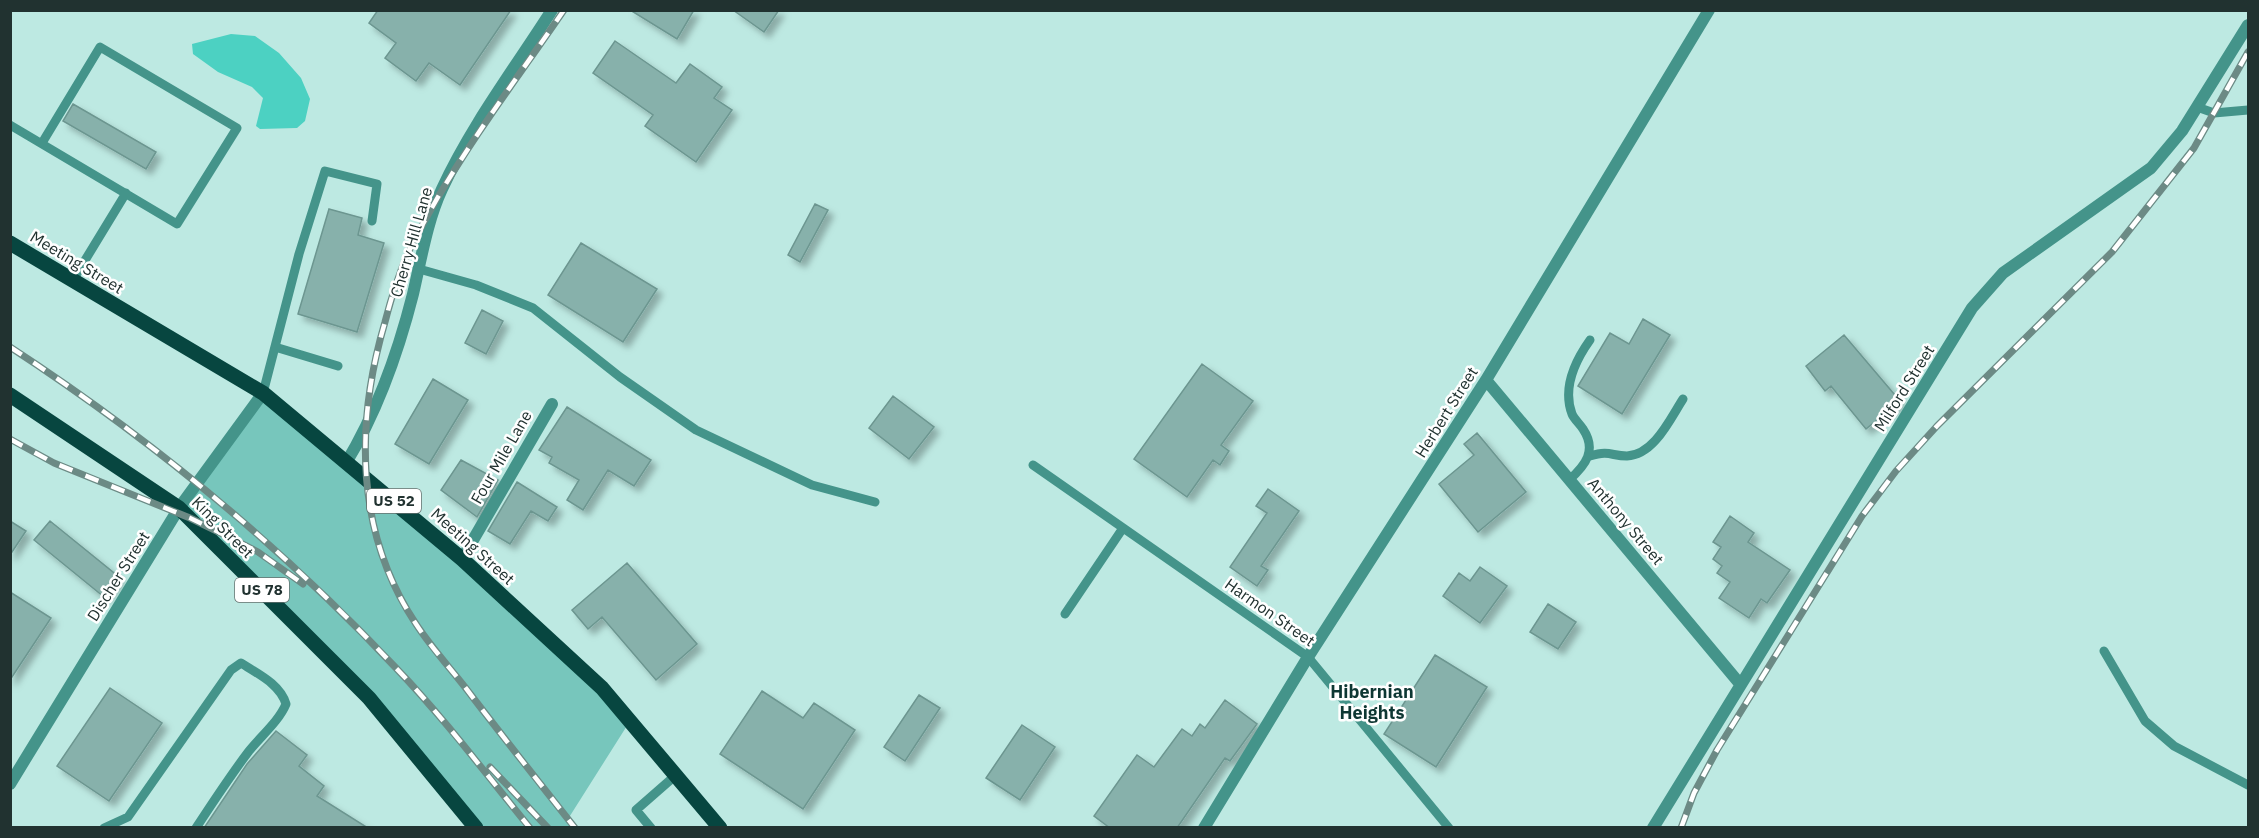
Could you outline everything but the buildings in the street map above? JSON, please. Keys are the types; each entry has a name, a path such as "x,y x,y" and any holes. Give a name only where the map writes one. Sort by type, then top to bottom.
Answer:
{"main road":[{"name":"Meeting Street","path":"10,243 263,393 462,559 602,687 720,828"},
{"name":"King Street","path":"10,395 180,508 369,698 476,828"}],"street":[{"name":"Cherry Hill Lane","path":"346,463 364,434 380,396 407,315 441,190 470,139 552,10"},
{"name":"Herbert Street","path":"1204,828 1308,657 1486,380 1709,10"},
{"name":"Milford Street","path":"1653,828 1972,308 2003,273 2151,168 2182,132 2248,25"},
{"name":"Anthony Street","path":"1486,380 1740,684"},
{"name":"Discher Street","path":"10,784 180,508 263,393"},
{"name":"Four Mile Lane","path":"462,559 552,404"}],"lane":[{"path":"10,125 177,224 237,128 100,47 42,143"},
{"path":"2197,107 2214,113 2248,110"},
{"path":"263,393 299,254 325,171 377,184 372,221"},
{"path":"74,280 126,193"},
{"path":"419,269 476,285 533,308 620,377 696,430 812,485 875,502"},
{"path":"1590,340 1575,362 1568,392 1573,415 1590,440 1590,456"},
{"path":"275,347 339,366"},
{"path":"1569,480 1590,456 1606,451 1624,456 1638,454 1653,442 1683,399"},
{"name":"Harmon Street","path":"1033,465 1308,657 1449,828"},
{"path":"1065,614 1123,528"},
{"path":"2104,651 2145,721 2174,746 2248,785"},
{"path":"104,828 128,817 231,670 241,663 283,694 286,704 282,714 270,724 232,773 196,828"},
{"path":"651,828 636,810 676,775"}],"shaded area":[{"path":"231,34 255,36 279,53 301,78 310,99 305,121 297,128 260,129 256,126 263,98 252,87 218,72 193,54 192,44"},
{"path":"263,393 367,480 630,721 568,819 575,827 476,827 369,698 179,508"}],"railway":[{"path":"564,10 465,153 408,252 400,272 375,360 369,399 366,477 371,515 381,552 396,589 416,624 575,828"},
{"path":"1681,828 1694,793 1717,750 1862,516 1896,471 1937,426 2112,252 2194,148 2248,52"},
{"path":"10,347 164,457 307,579 414,687 530,828"},
{"path":"10,439 54,463 190,518 231,538 258,552 303,584"},
{"path":"490,767 548,828"}],"district":[{"name":"Hibernian Heights","path":"1372,702"}]}
